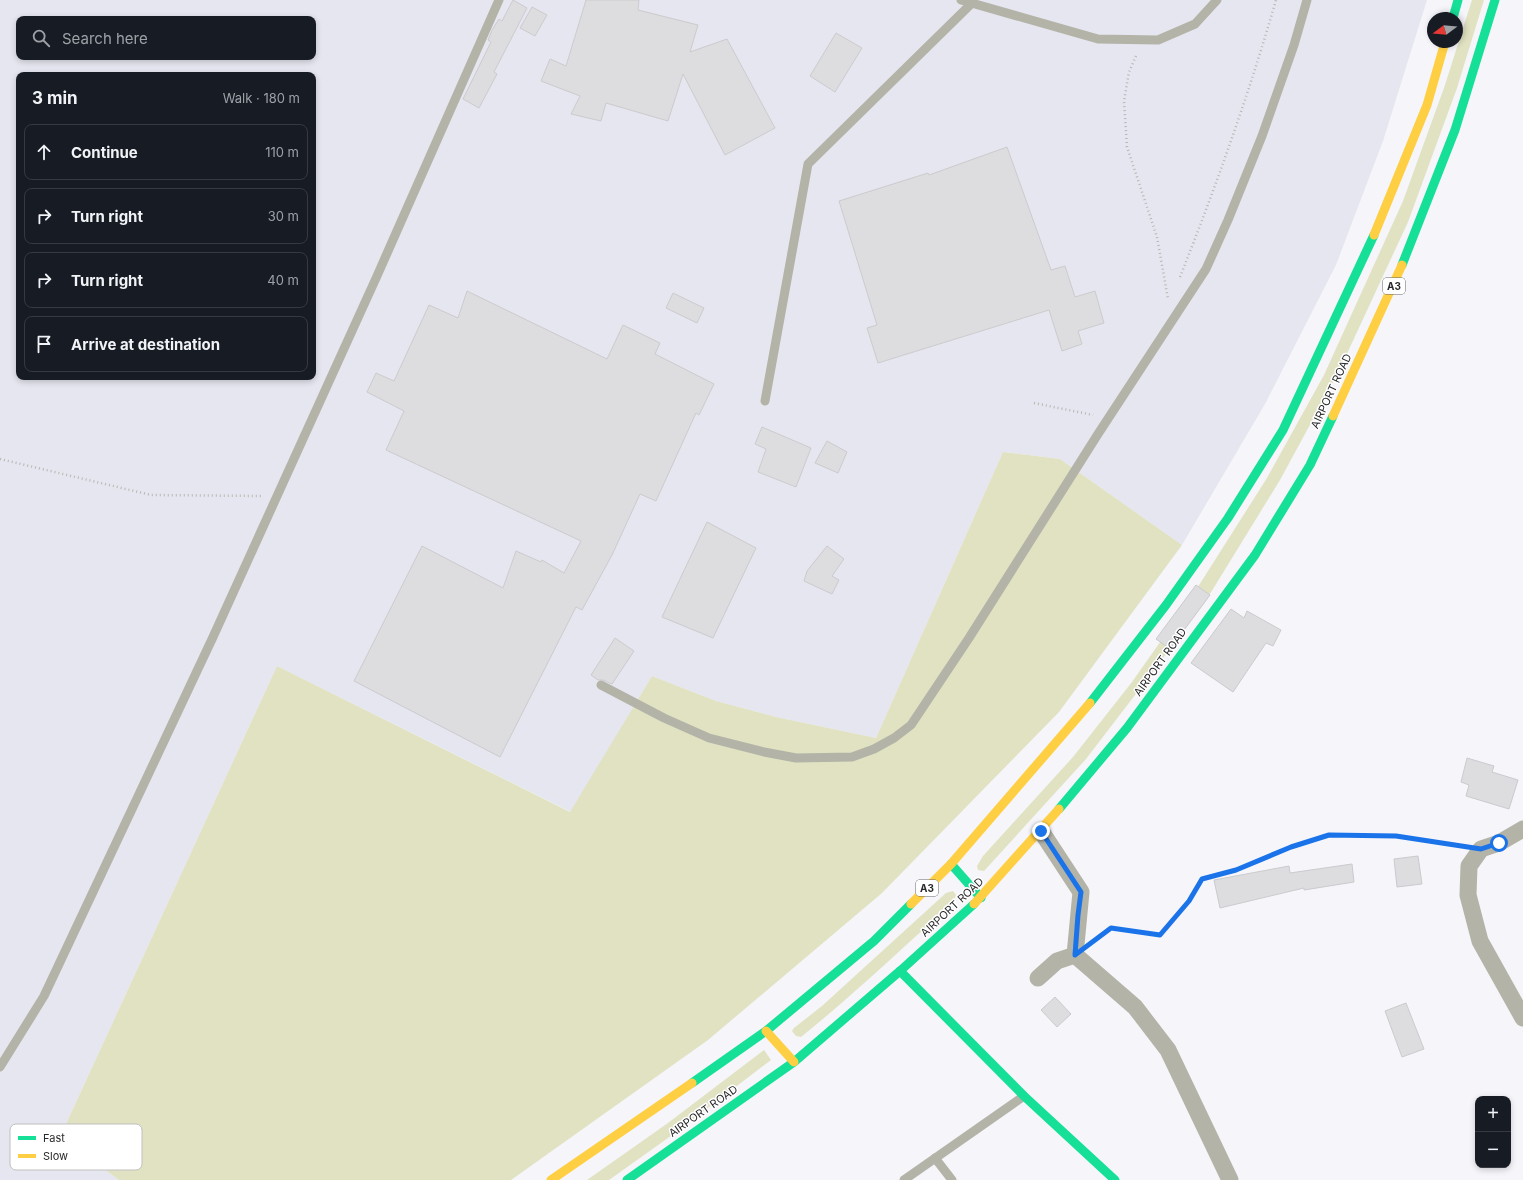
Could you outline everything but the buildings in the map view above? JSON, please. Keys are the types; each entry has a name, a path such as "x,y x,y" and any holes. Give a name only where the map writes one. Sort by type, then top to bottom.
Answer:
{"main road":[{"path":"1454,12 1458,0"},
{"name":"AIRPORT ROAD","path":"627,1180 794,1062 900,971 981,898 1041,831 1127,728 1255,555 1310,465 1389,296 1425,209 1455,130 1495,0"},
{"name":"A3","path":"551,1180 766,1031 874,941 951,864 1099,692 1166,605 1228,518 1283,430 1355,277 1390,198 1427,105 1443,48"},
{"path":"951,864 981,898"},
{"path":"900,971 1024,1096 1115,1180"},
{"path":"766,1031 794,1062"}],"street":[{"path":"1523,829 1499,843 1481,849 1469,866 1468,895 1480,941 1523,1018"},
{"path":"1041,831 1081,892 1075,955"},
{"path":"1038,978 1057,961 1075,955"},
{"path":"1075,955 1135,1007 1168,1050 1230,1180"}],"lane":[{"path":"0,1068 44,996 213,637 499,0"},
{"path":"961,0 1098,39 1158,40 1194,24 1217,0"},
{"path":"601,686 664,718 710,738 764,752 796,758 852,757 874,749 894,738 911,725 969,638 1098,434 1206,269 1228,220 1262,136 1294,45 1307,0"},
{"path":"764,401 808,164 972,3"},
{"path":"904,1180 1024,1096"},
{"path":"935,1158 952,1180"}],"path":[{"path":"1178,284 1212,196 1262,51 1276,0"},
{"path":"1158,40 1136,55 1129,72 1124,101 1127,147 1157,237 1169,305 1172,298"},
{"path":"1034,403 1097,416"},
{"path":"0,458 152,495 277,496"},
{"path":"1075,955 1111,928 1160,935 1189,901 1202,879 1236,870 1291,847 1329,835 1396,836 1481,849"}],"shaded area":[{"path":"0,0 1427,0 1383,141 1336,265 1265,404 1182,545 1060,459 1003,452 876,738 776,717 716,701 652,676 571,812 277,666 66,1124 10,1124 10,1170 105,1170 119,1180 0,1180"}],"green space":[{"path":"1472,0 1484,0 1457,88 1408,222 1338,373 1280,480 1205,602 1086,759 984,871 978,870 977,866 983,856 1073,757 1132,682 1189,601 1267,478 1324,375 1403,201 1444,88 1457,48 1463,48 1463,28"},
{"path":"1003,452 1060,459 1182,545 1059,712 882,893 708,1040 511,1180 119,1180 105,1170 142,1170 142,1124 66,1124 277,666 570,812 652,676 716,701 776,717 876,738"},
{"path":"953,891 956,895 953,902 840,1004 801,1037 796,1036 792,1031 794,1028 822,1006 946,893"},
{"path":"764,1050 771,1060 675,1133 609,1180 587,1180 668,1123"}],"traffic: fast":[{"path":"1455,12 1458,0"},
{"path":"1402,265 1455,130 1495,0"},
{"path":"1090,703 1166,605 1228,518 1283,430 1374,235"},
{"path":"1059,809 1127,728 1255,555 1310,465 1333,416"},
{"path":"951,864 981,898"},
{"path":"692,1083 766,1031 874,941 911,904"},
{"path":"627,1180 794,1062 900,971 974,904"},
{"path":"900,971 1024,1096 1115,1180"}],"traffic: slow":[{"path":"1374,235 1427,105 1443,48"},
{"path":"1333,416 1402,265"},
{"path":"911,904 951,864 1090,703"},
{"path":"974,904 1059,809"},
{"path":"766,1031 794,1062"},
{"path":"551,1180 692,1083"}],"route":[{"path":"1041,831 1081,892 1075,955 1111,928 1160,935 1189,901 1202,879 1236,870 1291,847 1329,835 1396,836 1481,849 1499,843"}]}
